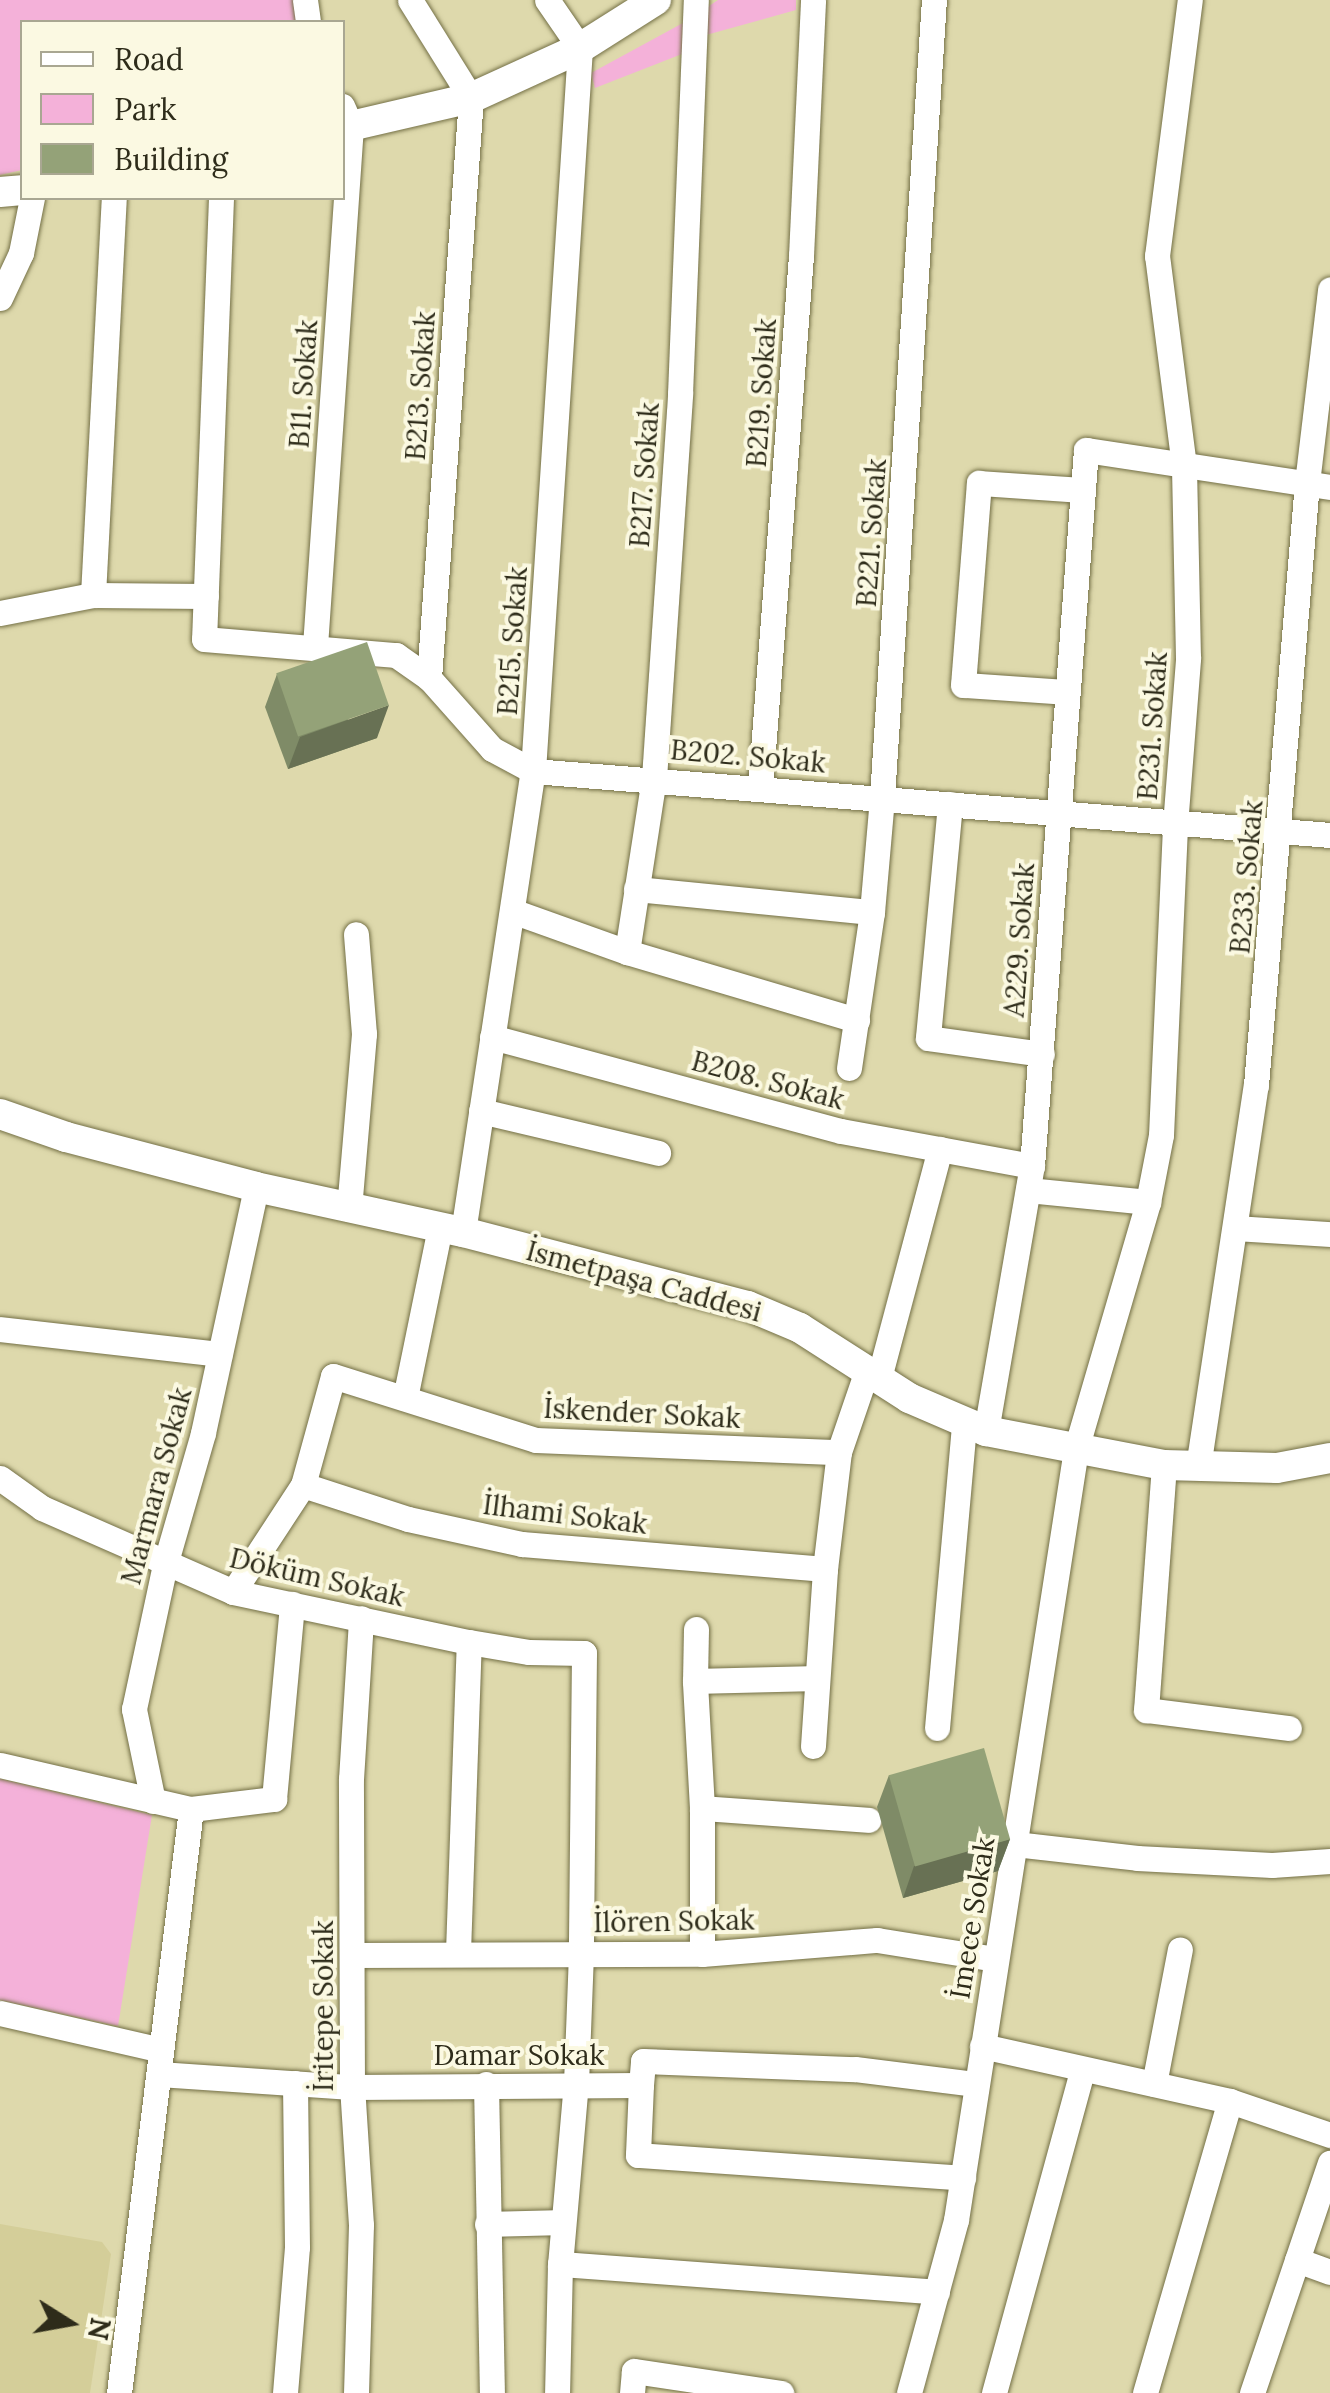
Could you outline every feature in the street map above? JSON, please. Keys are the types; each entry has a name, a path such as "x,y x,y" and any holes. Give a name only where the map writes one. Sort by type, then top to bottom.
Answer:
{"main road":[{"path":"345,120 471,98 580,48 656,0"},
{"name":"İsmetpaşa Caddesi","path":"0,1114 256,1187 451,1230 748,1306 800,1328 873,1374 975,1427 1164,1465 1277,1468 1330,1458"}],"street":[{"path":"410,0 471,98"},
{"path":"546,0 580,48"},
{"name":"B217. Sokak","path":"627,952 654,778 680,394 696,0"},
{"name":"B219. Sokak","path":"760,789 801,256 812,0"},
{"name":"B221. Sokak","path":"849,1068 872,912 882,797 934,0"},
{"name":"B231. Sokak","path":"1076,1448 1148,1202 1161,1135 1175,825 1188,658 1184,466 1156,256 1190,0"},
{"name":"B215. Sokak","path":"405,1398 481,1111 534,771 580,48"},
{"name":"B213. Sokak","path":"429,678 471,98"},
{"path":"0,298 21,252 32,200"},
{"path":"93,595 114,200"},
{"path":"0,614 93,595 206,596 222,200"},
{"name":"B11. Sokak","path":"316,646 341,200"},
{"name":"B233. Sokak","path":"1198,1467 1256,1085 1318,485 1329,289"},
{"name":"A229. Sokak","path":"936,1728 975,1427 1030,1178 1086,450 1184,466"},
{"path":"1184,466 1318,485"},
{"path":"1067,692 962,684 979,483 1081,490"},
{"name":"B202. Sokak","path":"206,596 204,639 396,655 429,678 492,749 534,771 1330,835"},
{"path":"950,804 928,1038 1042,1054"},
{"path":"636,890 872,912"},
{"path":"515,912 627,952 857,1020"},
{"path":"349,1209 364,1034 356,934"},
{"name":"B208. Sokak","path":"492,1037 841,1131 940,1149 1030,1178 1148,1202"},
{"path":"481,1111 658,1153"},
{"path":"813,1746 838,1452 873,1374 940,1149"},
{"name":"Marmara Sokak","path":"153,1800 134,1709 256,1187"},
{"path":"1236,1228 1330,1234"},
{"path":"0,1329 220,1354"},
{"name":"İskender Sokak","path":"303,1485 333,1376 536,1440 838,1452"},
{"name":"İmece Sokak","path":"909,2393 963,2178 1076,1448"},
{"path":"1164,1465 1146,1710 1289,1728"},
{"name":"Döküm Sokak","path":"0,1478 42,1508 233,1592 469,1642 529,1652 584,1653 581,1952"},
{"path":"233,1592 303,1485"},
{"name":"İlhami Sokak","path":"303,1485 408,1519 522,1544 825,1570"},
{"path":"0,1766 191,1809 274,1800 292,1604"},
{"name":"İritepe Sokak","path":"356,2393 360,2226 352,2087 351,1779 361,1618"},
{"path":"696,1629 702,1954"},
{"path":"458,1952 469,1642"},
{"path":"695,1681 816,1678"},
{"path":"702,1808 869,1820"},
{"path":"120,2393 191,1809"},
{"path":"1015,1844 1137,1858 1272,1864 1330,1861"},
{"name":"İlören Sokak","path":"353,1955 702,1954 878,1940 995,1959"},
{"path":"1154,2084 1180,1949"},
{"path":"557,2393 560,2264 576,2082 581,1952"},
{"name":"Damar Sokak","path":"0,2013 160,2062 295,2083 352,2087 576,2082 641,2085 643,2061 855,2069 976,2084"},
{"path":"982,2046 1230,2101 1330,2134"},
{"path":"994,2393 1082,2071"},
{"path":"285,2393 296,2247 295,2083"},
{"path":"486,2084 492,2393"},
{"path":"641,2085 638,2155 963,2178"},
{"path":"1145,2393 1230,2101"},
{"path":"1252,2393 1330,2164"},
{"path":"487,2224 563,2222"},
{"path":"1297,2260 1330,2272"},
{"path":"560,2264 937,2292"},
{"path":"632,2393 634,2371 781,2393"}],"shaded area":[{"path":"0,2224 102,2242 111,2254 90,2393 0,2393"}],"green space":[{"path":"0,0 293,0 298,20 20,20 20,170 0,175"},
{"path":"718,0 796,0 796,10 706,35 706,8"},
{"path":"683,23 682,54 595,88 591,73"},
{"path":"0,1779 152,1815 118,2026 0,2000"}],"building":[{"path":"367,642 389,705 298,737 276,673"},
{"path":"984,1748 1010,1839 915,1867 889,1775"}]}
